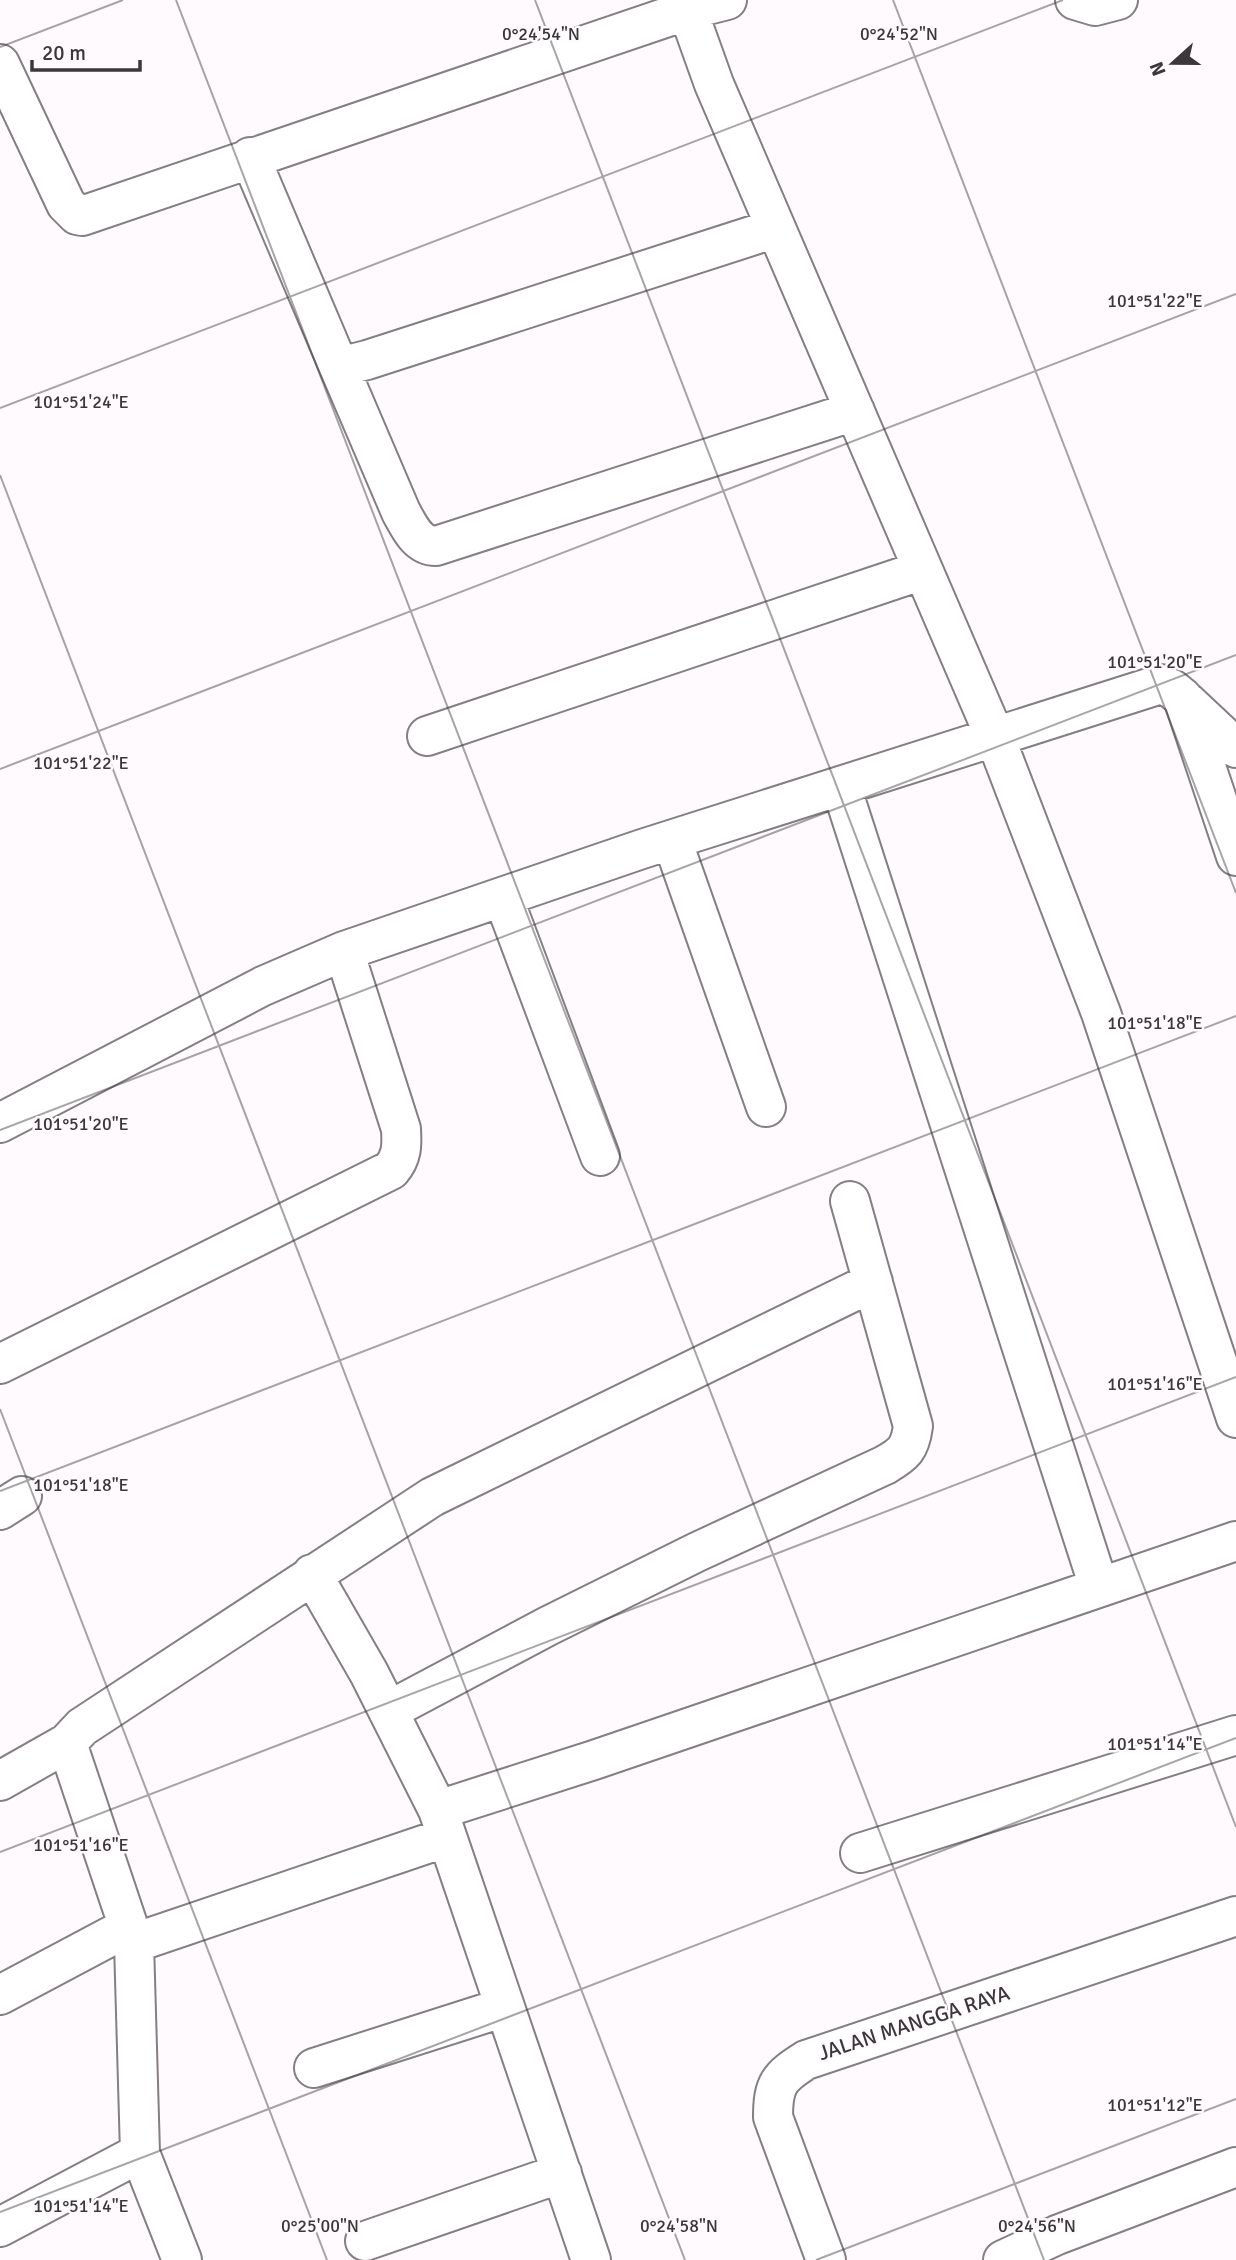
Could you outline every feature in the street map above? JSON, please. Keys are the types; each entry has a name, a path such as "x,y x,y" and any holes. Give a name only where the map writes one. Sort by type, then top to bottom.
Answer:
{"street":[{"path":"0,64 66,204 77,215 82,216 686,5 727,0"},
{"path":"1074,0 1095,6 1118,0"},
{"path":"686,5 714,84 995,737 1101,1013 1236,1418"},
{"path":"250,157 401,512 413,532 429,546 436,546 855,411"},
{"path":"339,367 368,360 776,228"},
{"path":"427,736 923,570"},
{"path":"0,1123 263,986 344,951 672,840 1161,684 1183,698 1236,748"},
{"path":"1183,698 1236,856"},
{"path":"841,786 1099,1587"},
{"path":"672,840 766,1107"},
{"path":"503,897 600,1156"},
{"path":"0,1364 391,1170 402,1147 401,1129 344,951"},
{"path":"388,1711 548,1626 697,1552 885,1465 906,1451 913,1426 850,1201"},
{"path":"0,1781 67,1743 82,1727 432,1496 873,1282"},
{"path":"0,1995 131,1935 442,1824 594,1760 1236,1541"},
{"path":"312,1574 369,1673 442,1824 591,2260"},
{"path":"860,1853 1236,1735"},
{"path":"67,1743 131,1935 140,2153 182,2260"},
{"name":"JALAN MANGGA RAYA","path":"826,2260 773,2117 773,2098 777,2083 788,2071 806,2060 1236,1916"},
{"path":"314,2068 505,2007"},
{"path":"0,2227 140,2153"},
{"path":"1003,2260 1063,2247 1236,2167"},
{"path":"365,2241 562,2173"}]}
